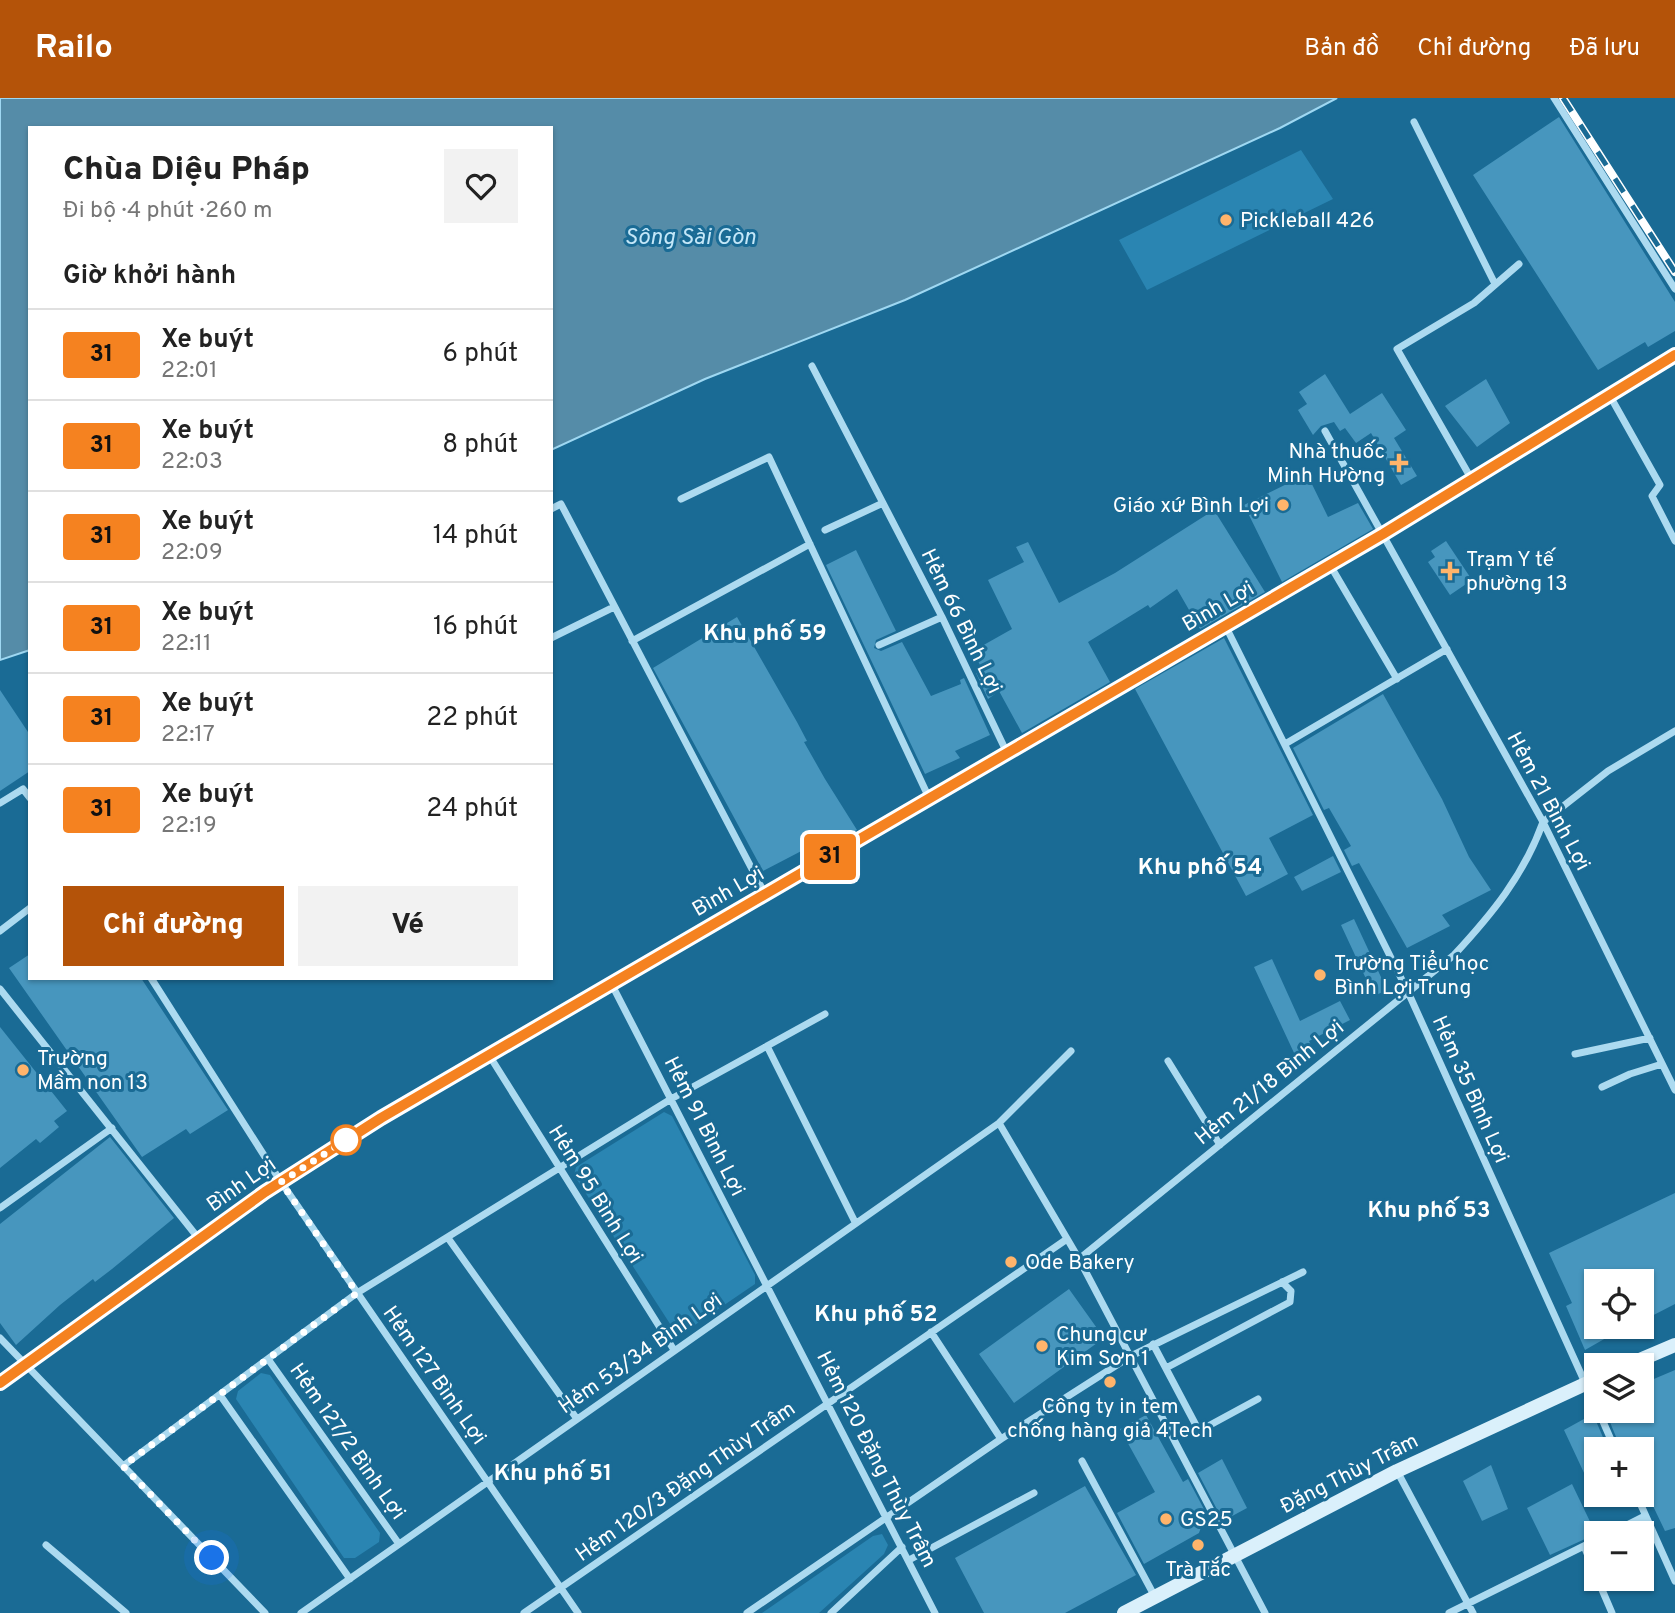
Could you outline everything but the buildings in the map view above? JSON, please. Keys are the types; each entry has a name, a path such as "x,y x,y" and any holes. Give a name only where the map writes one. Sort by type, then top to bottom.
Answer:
{"street":[{"path":"1554,98 1675,289"},
{"path":"1414,122 1495,284"},
{"path":"1472,481 1396,349 1474,303 1520,264"},
{"name":"Bình Lợi","path":"0,1383 281,1182 611,983 930,801 1383,534 1675,355"},
{"name":"Hẻm 66 Bình Lợi","path":"812,366 942,617 1008,755"},
{"path":"1610,396 1660,485 1651,495 1675,541"},
{"name":"Hẻm 21 Bình Lợi","path":"1325,431 1543,822 1675,1090"},
{"path":"681,499 769,457 930,801"},
{"path":"824,530 883,503"},
{"path":"553,508 561,504 765,894"},
{"path":"632,640 810,544"},
{"path":"1330,565 1397,679"},
{"path":"553,637 614,607"},
{"path":"879,645 942,617"},
{"name":"Hẻm 35 Bình Lợi","path":"1226,625 1408,992 1584,1366"},
{"path":"1285,744 1447,649"},
{"path":"1543,822 1608,771 1675,731"},
{"path":"0,803 23,789 28,795"},
{"name":"Hẻm 21/18 Bình Lợi","path":"1079,1259 1454,955 1495,911 1531,855 1543,822"},
{"path":"0,930 28,909"},
{"name":"Hẻm 127 Bình Lợi","path":"152,980 281,1182 578,1613"},
{"name":"Hẻm 91 Bình Lợi","path":"611,983 767,1284"},
{"path":"0,989 199,1239"},
{"name":"Hẻm 127/2 Bình Lợi","path":"123,1466 357,1293 671,1099 825,1014"},
{"path":"1575,1054 1650,1038"},
{"path":"767,1046 855,1222"},
{"name":"Hẻm 53/34 Bình Lợi","path":"301,1613 999,1123 1071,1051"},
{"name":"Hẻm 95 Bình Lợi","path":"489,1055 674,1350"},
{"path":"1168,1061 1220,1145"},
{"path":"1602,1087 1662,1064"},
{"path":"999,1123 1079,1259 1265,1613"},
{"path":"0,1208 112,1128"},
{"path":"448,1238 577,1419"},
{"name":"Hẻm 120/3 Đặng Thùy Trâm","path":"524,1613 1067,1239"},
{"path":"747,1613 1001,1439 1131,1356 1303,1272"},
{"path":"1166,1368 1290,1302 1291,1290 1282,1282"},
{"name":"Hẻm 120 Đặng Thùy Trâm","path":"767,1284 935,1613"},
{"path":"931,1332 1001,1439"},
{"path":"0,1338 265,1613"},
{"path":"1153,1344 1199,1431 1258,1399"},
{"path":"1654,1356 1673,1350"},
{"name":"Hẻm 127/2 Bình Lợi","path":"268,1359 399,1544"},
{"name":"Đặng Thùy Trâm","path":"1124,1613 1397,1471 1584,1384"},
{"path":"220,1395 350,1578"},
{"path":"1082,1461 1155,1597"},
{"path":"1397,1471 1474,1613"},
{"path":"909,1560 1034,1493"},
{"path":"1641,1507 1675,1581"},
{"path":"1635,1521 1645,1516"},
{"path":"46,1545 126,1613"},
{"path":"1450,1613 1584,1546"},
{"path":"831,1613 902,1547"},
{"path":"1603,1591 1612,1613"}],"shaded area":[{"name":"Pickleball 426","path":"1301,150 1333,199 1147,290 1119,240"},
{"path":"664,1112 672,1116 755,1275 755,1284 686,1331 674,1330 574,1175 576,1167"},
{"path":"261,1373 270,1375 380,1533 379,1542 355,1558 344,1558 236,1399 238,1391"},
{"path":"882,1534 888,1545 884,1554 819,1613 762,1613 873,1536"}],"water":[{"name":"Sông Sài Gòn","path":"0,98 1337,98 1280,128 905,300 705,379 553,449 553,126 28,126 28,651 0,660"}],"railway":[{"path":"1563,98 1675,272"}],"bus line":[{"name":"31","path":"0,1383 265,1192 381,1118 950,789 1383,534 1675,355"}],"place":[{"name":"Pickleball 426","path":"1226,220"},
{"name":"Nhà thuốc Minh Hường","path":"1399,463"},
{"name":"Giáo xứ Bình Lợi","path":"1283,505"},
{"name":"Trạm Y tế phường 13","path":"1450,571"},
{"name":"Trường Tiểu học Bình Lợi Trung","path":"1320,975"},
{"name":"Trường Mầm non 13","path":"23,1070"},
{"name":"Ode Bakery","path":"1011,1262"},
{"name":"Chung cư Kim Sơn 1","path":"1042,1346"},
{"name":"Công ty in tem chống hàng giả 4Tech","path":"1110,1382"},
{"name":"GS25","path":"1166,1519"},
{"name":"Trà Tắc","path":"1198,1545"}],"district":[{"name":"Khu phố 59","path":"765,632"},
{"name":"Khu phố 54","path":"1200,866"},
{"name":"Khu phố 53","path":"1429,1209"},
{"name":"Khu phố 52","path":"876,1313"},
{"name":"Khu phố 51","path":"553,1472"}],"route":[{"path":"212,1558 123,1466 357,1293 281,1182 346,1140"}]}
